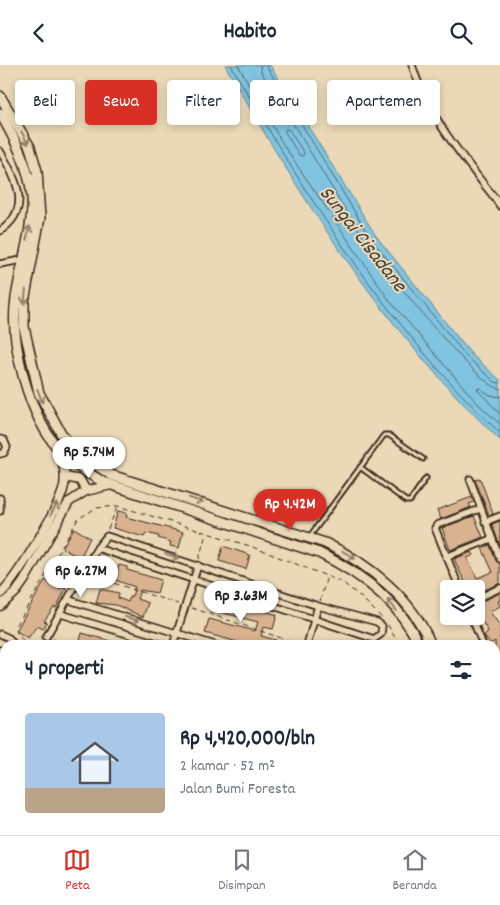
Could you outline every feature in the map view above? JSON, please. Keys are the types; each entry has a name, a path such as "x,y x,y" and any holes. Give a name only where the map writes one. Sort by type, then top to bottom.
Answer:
{"main road":[{"path":"0,96 30,147 37,171 40,218 15,301 15,327 39,393 48,413 62,435 77,452 111,475 309,537 345,553 389,584 409,608 428,640"},
{"path":"0,113 24,161 32,197 27,259"},
{"path":"23,350 28,391 36,413 46,432 60,451 81,468 111,485 319,553 339,563 381,591 416,640"},
{"path":"170,504 173,493"}],"street":[{"path":"412,65 425,98 446,135 500,206"},
{"path":"0,151 14,175 18,189 18,203 15,217 0,231"},
{"path":"494,197 500,201"},
{"path":"0,264 27,259"},
{"path":"0,439 4,440 7,447 0,454"},
{"path":"0,594 16,576 61,496 65,477 60,451"},
{"path":"65,477 80,480 86,491"},
{"path":"470,479 500,559"},
{"path":"0,606 16,592 69,502 86,491 111,485"},
{"path":"0,498 0,511"},
{"path":"456,580 434,528 437,525 480,509"},
{"path":"485,522 500,517"},
{"path":"43,529 51,533"},
{"path":"46,637 61,614 97,548 104,537 108,536 318,606 377,622 382,626 381,634 374,639 97,548"},
{"path":"446,557 492,539"},
{"path":"175,640 198,565"},
{"path":"485,595 500,588"},
{"path":"69,599 200,640"},
{"path":"308,640 318,606"},
{"path":"61,614 147,640"},
{"path":"476,625 482,640"}],"lane":[{"path":"309,537 385,435 423,459"},
{"path":"360,467 406,501 410,501 426,478"}],"path":[{"path":"104,537 118,506"},
{"path":"198,565 207,533"},
{"path":"54,560 82,573 288,640"},
{"path":"318,606 328,575"},
{"path":"46,637 54,640"}],"water":[{"path":"225,65 270,65 279,80 250,80 250,108 240,91 240,80 234,80"},
{"name":"Sungai Cisadane","path":"260,125 307,125 376,236 471,354 500,380 500,440 420,356 383,310 316,215"}],"building":[{"path":"480,478 493,514 489,515 475,480"},
{"path":"472,497 474,502 469,504 471,507 441,519 437,510"},
{"path":"118,511 127,513 126,517 183,532 179,548 170,546 171,542 158,538 159,536 146,533 144,537 113,528"},
{"path":"474,516 483,537 450,550 442,528"},
{"path":"500,521 500,546 492,524"},
{"path":"74,528 90,538 80,558 62,548"},
{"path":"490,545 496,561 500,564 500,583 485,590 485,580 464,580 454,559 472,552 474,555 467,558 477,578 493,572 482,548"},
{"path":"223,546 250,555 246,569 219,561"},
{"path":"119,565 127,567 127,570 161,580 157,593 140,590 137,599 148,603 143,617 116,605 96,603 100,589 119,593 118,598 128,602 130,596 132,596 135,587 115,580"},
{"path":"45,580 60,589 62,587 66,589 56,608 54,607 44,621 47,622 43,629 37,626 28,638 16,631"},
{"path":"500,593 500,600 498,601 500,606 490,612 500,626 500,640 487,640 484,636 488,631 484,625 485,600"},
{"path":"216,595 277,615 273,629 263,627 261,636 276,640 230,640 205,633 209,619 255,631 258,622 212,610"},
{"path":"82,633 106,640 80,640"}]}
